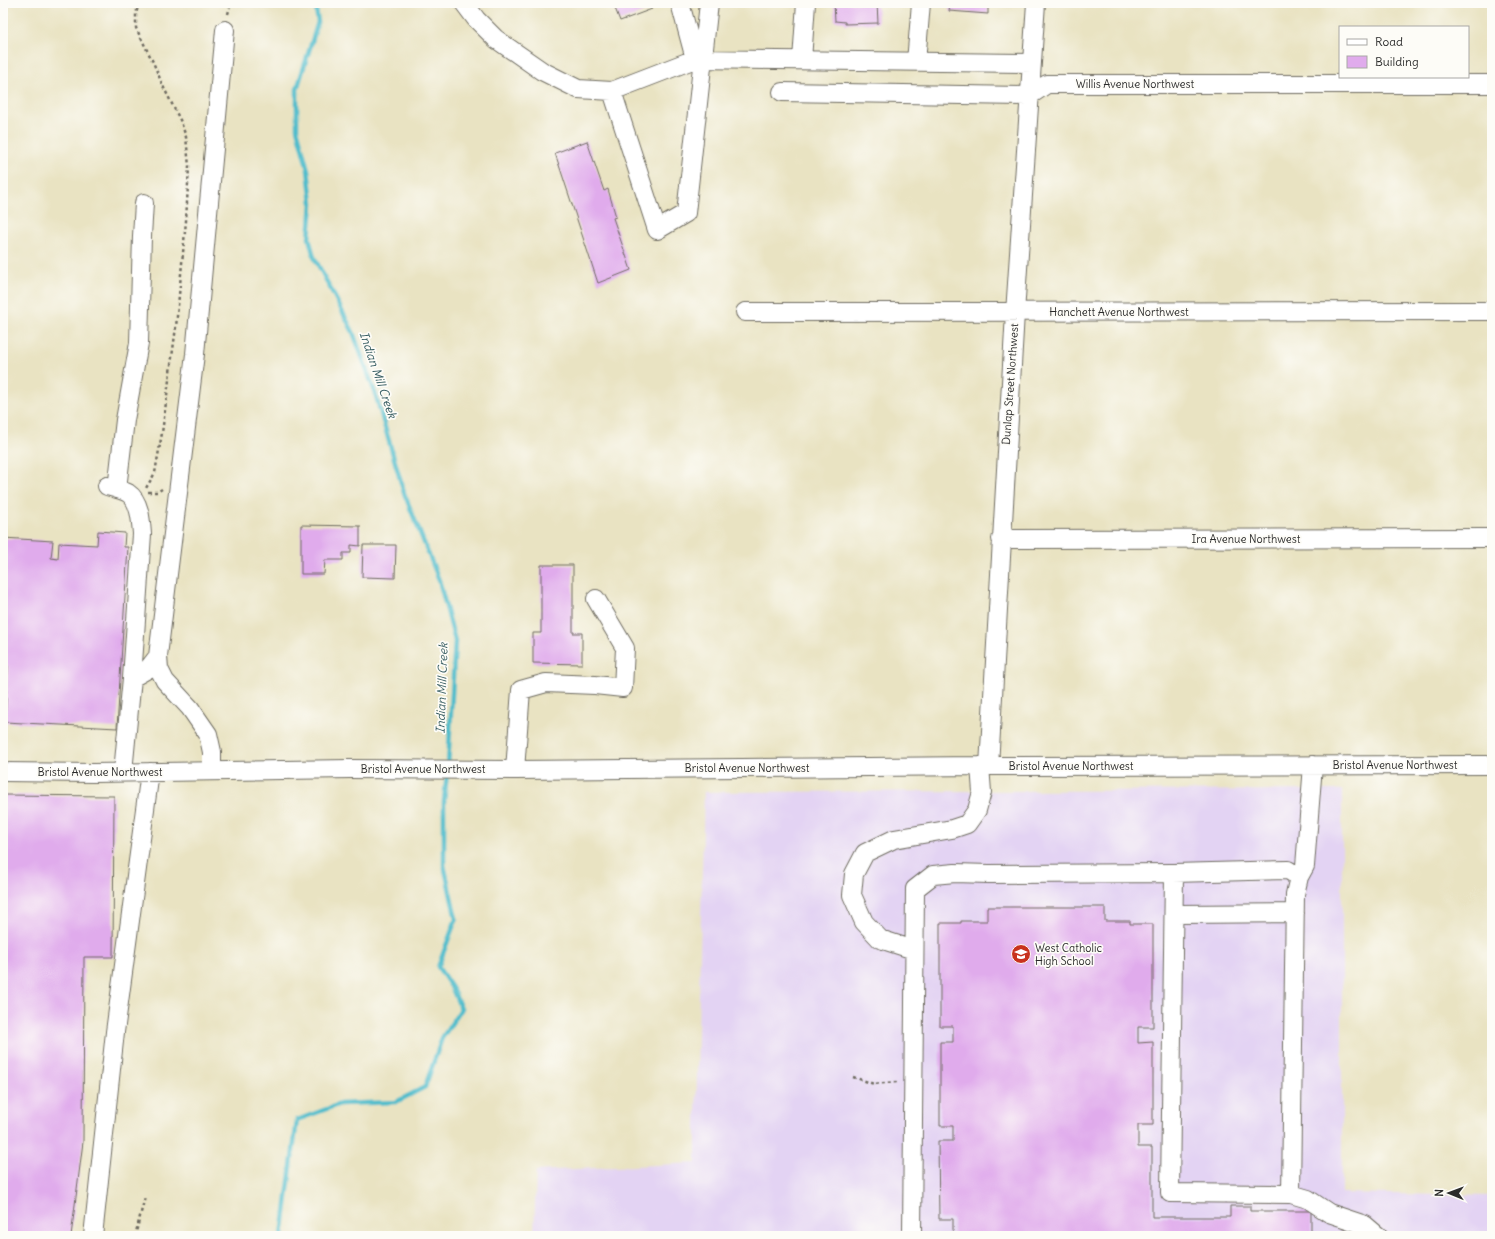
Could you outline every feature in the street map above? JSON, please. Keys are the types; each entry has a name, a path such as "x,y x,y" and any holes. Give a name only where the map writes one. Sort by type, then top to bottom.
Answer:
{"street":[{"path":"464,3 476,19 496,39 542,71 578,89 612,91 699,59 1032,63"},
{"path":"680,3 699,59"},
{"path":"612,91 657,230 686,213 699,59 709,3"},
{"path":"802,60 806,3"},
{"path":"916,62 921,3"},
{"name":"Dunlap Street Northwest","path":"914,950 880,940 864,922 852,895 854,874 865,853 894,839 952,829 967,824 977,810 982,792 1001,540 1036,3"},
{"path":"212,772 212,752 208,734 190,708 165,681 159,669 158,656 195,354 224,30"},
{"name":"Willis Avenue Northwest","path":"1029,96 1048,84 1492,84"},
{"path":"782,92 1029,96"},
{"path":"123,772 132,678 142,534 141,521 136,504 129,494 112,488 139,343 144,203"},
{"name":"Hanchett Avenue Northwest","path":"745,312 1492,311"},
{"name":"Ira Avenue Northwest","path":"1001,540 1492,538"},
{"path":"514,770 521,690 546,683 623,688 625,648 596,599"},
{"path":"132,678 148,669 158,656"},
{"path":"1291,1194 1295,894 1299,877 1305,866 1313,765"},
{"name":"Bristol Avenue Northwest","path":"3,772 212,772 389,769 514,770 985,766 1492,765"},
{"path":"93,1236 115,1032 150,772"},
{"path":"912,1236 915,889 933,875 955,873 1174,873 1288,870 1299,877"},
{"path":"1174,873 1170,1192 1291,1194 1308,1199 1329,1213 1365,1225 1378,1236"},
{"path":"1174,914 1295,913"}],"path":[{"path":"136,504 155,473 162,433 174,342 186,221 189,166 186,137 181,122 162,86 153,62 136,28 136,14 139,3"},
{"path":"853,1077 874,1084 913,1080"},
{"path":"135,1236 145,1197"}],"shaded area":[{"name":"West Catholic High School","path":"1342,790 1342,1193 1492,1196 1492,1236 534,1236 536,1171 696,1163 704,792"}],"building":[{"path":"613,3 649,3 652,9 620,21"},
{"path":"834,3 877,3 878,23 845,24 845,22 835,21"},
{"path":"950,3 988,3 988,14 949,11"},
{"path":"587,141 604,191 608,189 616,217 613,218 631,270 598,283 555,153"},
{"path":"301,525 360,526 360,546 351,545 351,553 343,553 343,560 325,560 324,574 301,574"},
{"path":"98,531 125,533 124,547 128,547 117,728 5,722 8,666 3,665 3,538 53,541 51,558 58,559 59,543 97,545"},
{"path":"363,545 396,545 395,578 362,577"},
{"path":"541,565 573,565 573,633 582,633 582,664 533,663 533,633 541,633"},
{"path":"3,795 114,796 113,957 84,957 83,1142 71,1236 3,1236"},
{"name":"West Catholic High School","path":"987,907 1105,907 1105,921 1130,921 1130,924 1153,924 1153,1027 1138,1027 1138,1043 1153,1042 1153,1125 1138,1125 1138,1147 1152,1147 1152,1217 1230,1217 1230,1206 1250,1206 1250,1211 1311,1211 1311,1236 953,1236 953,1219 939,1219 938,1141 953,1141 953,1126 940,1126 940,1042 953,1042 953,1026 940,1026 940,923 987,921"}],"waterway":[{"name":"Indian Mill Creek","path":"315,3 318,22 297,89 297,129 308,170 312,203 309,238 314,257 353,332 375,393 404,493 439,580 455,641 448,766"},
{"name":"Indian Mill Creek","path":"282,1236 297,1120 340,1104 396,1102 425,1087 442,1038 461,1009 452,988 438,967 456,919 444,865 444,801 447,773"}],"place":[{"name":"West Catholic High School","path":"1021,954"}]}
